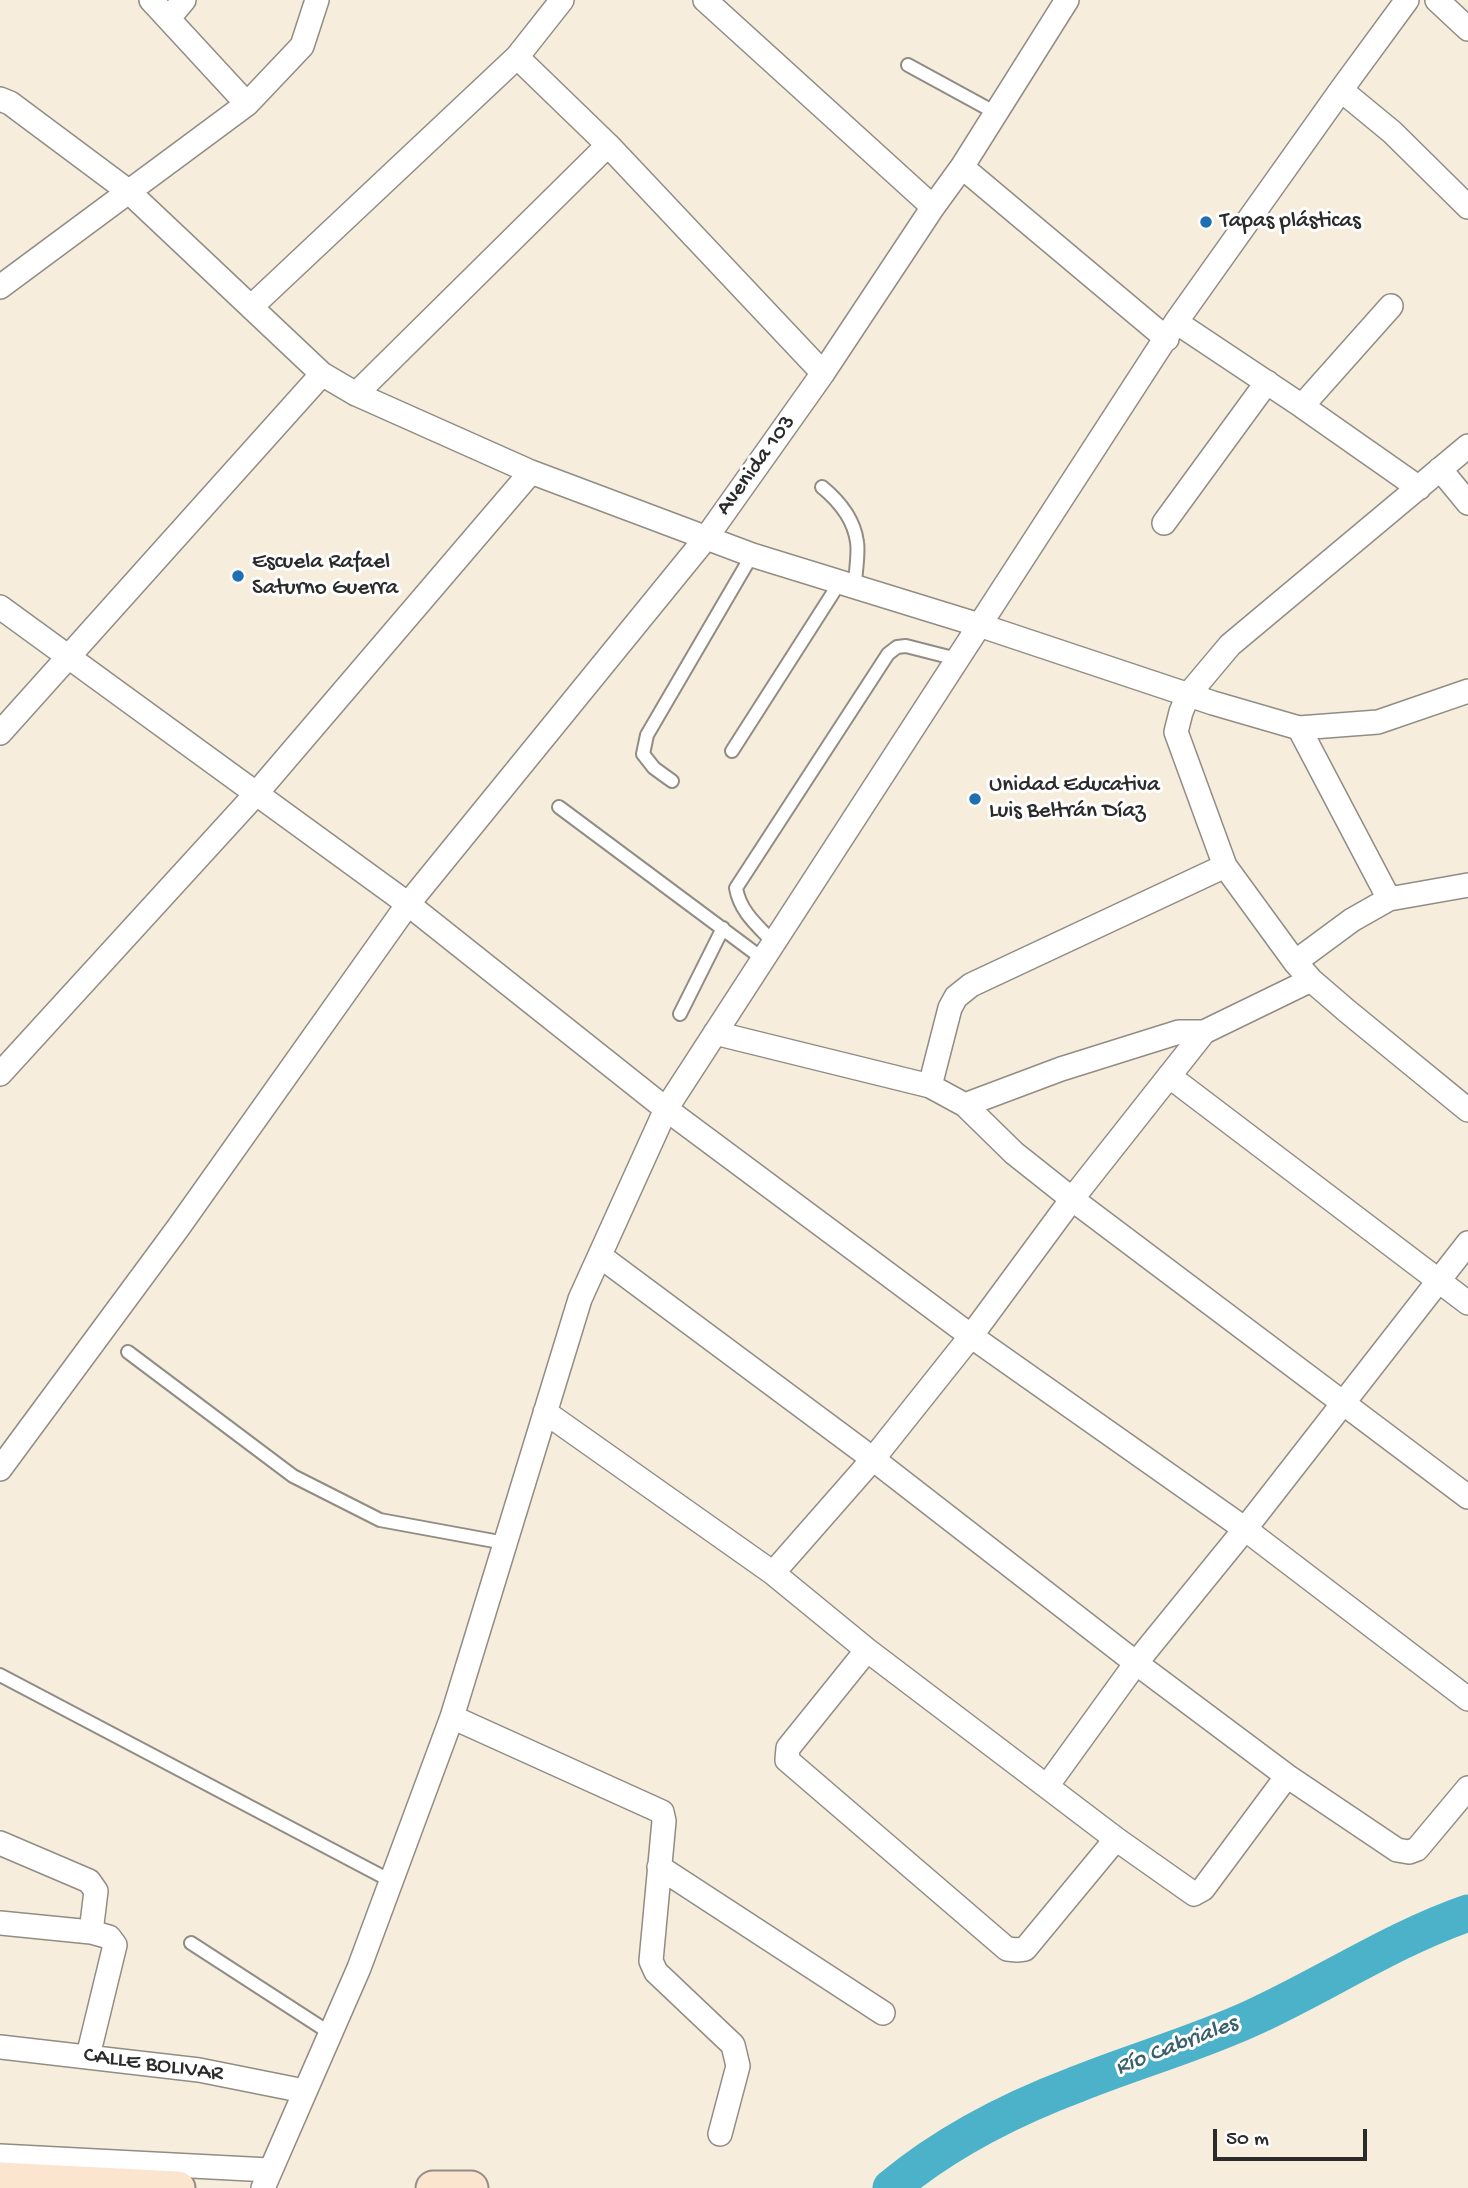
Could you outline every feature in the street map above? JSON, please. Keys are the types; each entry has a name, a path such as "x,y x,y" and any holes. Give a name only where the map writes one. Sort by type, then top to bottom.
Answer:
{"main road":[{"path":"0,2179 177,2188"},
{"path":"433,2188 471,2188"}],"street":[{"path":"150,0 247,104"},
{"path":"169,18 184,0"},
{"path":"0,288 247,104 302,46 317,0"},
{"path":"251,307 517,57 562,0"},
{"path":"705,0 933,207"},
{"name":"Avenida 103","path":"0,1469 178,1228 408,904 706,538 823,373 962,167 1067,0"},
{"path":"0,2156 266,2179 359,1968 452,1717 580,1299 666,1109 1172,331 1340,90 1407,0"},
{"path":"1437,0 1468,29"},
{"path":"517,57 608,145 823,373"},
{"path":"1340,90 1392,132 1468,207"},
{"path":"0,99 10,103 128,191 322,374 356,394 530,472 752,555 1299,728 1378,722 1468,691"},
{"path":"356,394 608,145"},
{"path":"962,167 1172,331 1267,382 1419,488"},
{"path":"1302,406 1391,306"},
{"path":"0,733 322,374"},
{"path":"1164,523 1267,382"},
{"path":"1468,446 1230,645 1188,695 1177,732 1225,866 1295,962 1311,980 1468,1110"},
{"path":"1440,469 1468,503"},
{"path":"0,1074 256,794 530,472"},
{"path":"0,607 408,904 666,1109 971,1336 1245,1529 1468,1699"},
{"path":"1299,728 1389,899"},
{"path":"930,1086 950,1008 956,997 971,985 1225,866"},
{"path":"1295,962 1352,920 1389,899 1468,885"},
{"path":"773,1573 873,1459 971,1336 1072,1199 1204,1032 1311,980"},
{"path":"965,1105 1061,1069 1179,1032 1204,1032"},
{"path":"715,1033 930,1086 965,1105 1014,1153 1072,1199 1468,1497"},
{"path":"1169,1076 1468,1303"},
{"path":"1047,1786 1136,1663 1344,1404 1468,1243"},
{"path":"600,1256 873,1459 1287,1776 1397,1850 1409,1852 1423,1844 1468,1788"},
{"path":"545,1412 773,1573 867,1650 1116,1839 1194,1894 1199,1893 1287,1776"},
{"path":"867,1650 788,1748 788,1760 1007,1949 1025,1949 1116,1839"},
{"path":"452,1717 662,1812 664,1821 651,1961 656,1972 733,2045 738,2066 720,2134"},
{"path":"0,1843 89,1881 96,1891 91,1932"},
{"path":"659,1867 883,2013"},
{"path":"0,1923 91,1932 109,1937 115,1945 89,2056"},
{"name":"CALLE BOLIVAR","path":"0,2048 199,2070 304,2091"}],"lane":[{"path":"908,65 996,113"},
{"path":"732,751 847,584 858,542 839,501 822,487"},
{"path":"672,780 654,768 643,754 648,735 752,555"},
{"path":"768,951 738,902 736,888 888,654 897,647 906,646 957,659"},
{"path":"559,807 723,928 768,951"},
{"path":"680,1014 723,928"},
{"path":"128,1352 293,1476 368,1514 380,1520 505,1543"},
{"path":"0,1675 391,1881"},
{"path":"191,1943 330,2033"}],"waterway":[{"name":"Río Cabriales","path":"891,2188 934,2156 1002,2116 1097,2076 1232,2027 1386,1949 1468,1913"}],"place":[{"name":"Tapas plásticas","path":"1206,222"},
{"name":"Escuela Rafael Saturno Guerra","path":"238,576"},
{"name":"Unidad Educativa Luis Beltrán Díaz","path":"975,799"}]}
